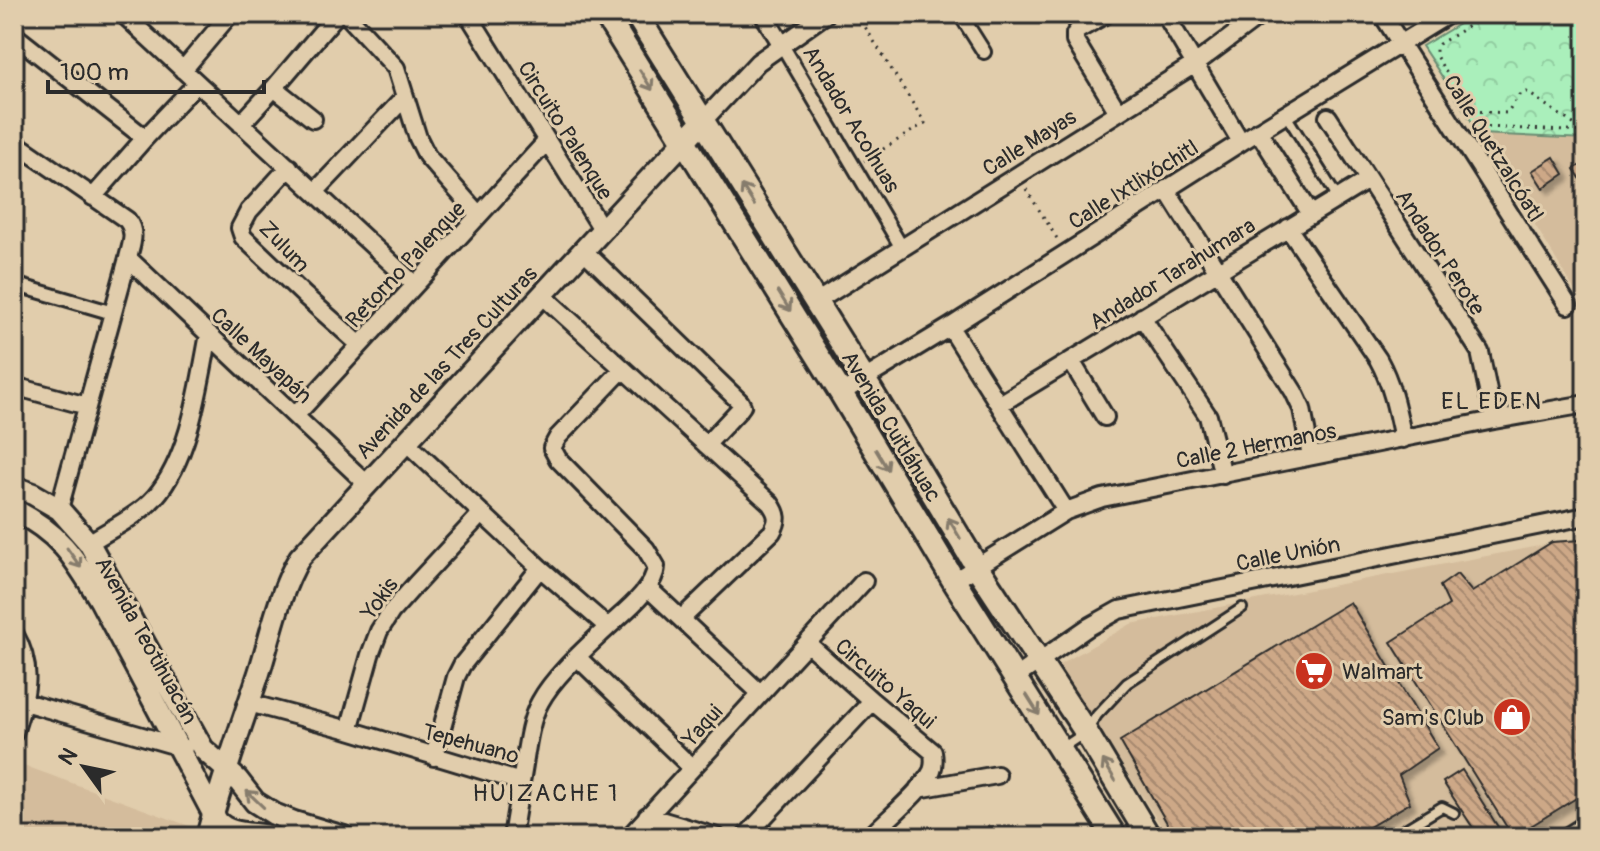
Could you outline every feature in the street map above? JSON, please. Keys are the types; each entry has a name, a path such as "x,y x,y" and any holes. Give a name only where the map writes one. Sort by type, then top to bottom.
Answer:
{"main road":[{"name":"Avenida Cuitláhuac","path":"605,14 1115,837"},
{"name":"Avenida Cuitláhuac","path":"636,14 864,379 977,567 1086,732 1149,837"}],"street":[{"path":"183,70 230,14"},
{"path":"241,124 337,14"},
{"path":"346,14 396,68 418,138 427,156 479,215"},
{"name":"Circuito Palenque","path":"468,14 602,229"},
{"name":"Andador Acolhuas","path":"763,14 902,248"},
{"name":"Avenida de las Tres Culturas","path":"207,837 291,572 300,557 758,62 826,14"},
{"path":"960,14 984,52"},
{"path":"1106,14 1078,30 1075,41 1118,112"},
{"path":"1165,14 1241,142"},
{"name":"Calle Mayas","path":"816,302 1195,64 1262,14"},
{"name":"Calle Quetzalcóatl","path":"1382,14 1568,305"},
{"name":"Calle Ixtlixóchitl","path":"841,393 1449,14"},
{"path":"127,15 415,285"},
{"path":"14,35 145,138"},
{"path":"93,197 197,83"},
{"path":"274,88 313,119"},
{"path":"315,192 405,97"},
{"name":"Andador Perote","path":"1328,117 1480,352 1494,420"},
{"path":"1258,131 1311,214"},
{"name":"Retorno Palenque","path":"295,416 547,141"},
{"path":"14,142 127,220 132,227 128,258 59,509"},
{"name":"Zulum","path":"289,167 249,211 240,228 243,237 360,345"},
{"name":"Andador Tarahumara","path":"1000,404 1368,180"},
{"path":"1166,189 1294,392 1302,409 1311,456"},
{"path":"1288,228 1387,374 1403,439"},
{"path":"583,250 742,406 706,445"},
{"name":"Calle Mayapán","path":"128,258 367,484"},
{"path":"14,284 113,313"},
{"path":"541,294 770,503 778,516 772,532 681,619"},
{"path":"1142,317 1208,416 1223,475"},
{"path":"950,327 1066,511"},
{"path":"89,543 155,497 171,473 191,420 209,334"},
{"path":"1071,361 1105,417"},
{"path":"623,369 558,437 552,448 558,459 646,549 656,566 648,588 760,693"},
{"path":"14,386 87,406"},
{"name":"Calle 2 Hermanos","path":"954,581 1066,511 1102,498 1586,404"},
{"path":"406,442 540,568 608,627"},
{"name":"Avenida Teotihuacán","path":"14,487 59,509 89,543 203,749 237,779 255,802 274,814 344,837"},
{"name":"Avenida Teotihuacán","path":"14,510 49,531 81,568 213,815"},
{"name":"Yokis","path":"349,730 379,631 391,612 482,513"},
{"name":"Calle Unión","path":"1016,677 1119,610 1586,516"},
{"path":"434,757 462,665 540,568"},
{"name":"Circuito Yaqui","path":"864,581 807,643 933,752 934,762 931,772 918,789 875,835"},
{"name":"Tepehuano","path":"249,703 521,782 540,702 577,657 648,588"},
{"path":"14,633 26,660 28,675 24,702 14,733"},
{"name":"Yaqui","path":"629,837 807,643"},
{"path":"577,657 692,768"},
{"path":"745,837 872,701"},
{"path":"24,702 178,747 203,749"},
{"path":"918,789 997,775"},
{"path":"512,837 521,782"},
{"path":"213,815 223,827 236,832 272,837"},
{"path":"647,816 717,837"}],"lane":[{"path":"1286,114 1338,198"},
{"path":"1061,748 1086,732 1097,715 1127,683 1242,608"},
{"path":"1392,837 1442,807 1454,813"},
{"path":"1559,837 1586,820"}],"path":[{"path":"854,167 925,123 857,14"},
{"path":"1488,14 1439,44 1436,49 1436,56 1480,124 1487,127 1585,132"},
{"path":"1470,111 1507,113 1519,95 1527,92 1585,132"},
{"path":"1017,176 1066,252"}],"shaded area":[{"path":"1480,134 1586,139 1586,309"},
{"path":"1586,537 1586,837 1168,837 1059,665 1131,624"},
{"path":"20,764 192,827 189,837 14,837 14,782"}],"green space":[{"path":"1476,14 1586,14 1586,139 1480,134 1422,46"}],"building":[{"path":"1554,157 1564,174 1543,188 1532,171"},
{"path":"1586,162 1586,187 1574,169"},
{"name":"Sam's Club","path":"1580,540 1585,571 1576,576 1586,595 1586,606 1578,610 1586,623 1586,792 1513,837 1391,642 1449,605 1440,586 1457,574 1472,592 1552,542"},
{"name":"Walmart","path":"1350,602 1438,748 1399,775 1410,803 1352,837 1175,837 1120,741"},
{"path":"1462,770 1498,827 1482,837 1479,837 1443,782"}],"place":[{"name":"Walmart","path":"1314,671"},
{"name":"Sam's Club","path":"1512,717"}],"district":[{"name":"EL EDEN","path":"1492,401"},
{"name":"HUIZACHE 1","path":"546,793"}]}
